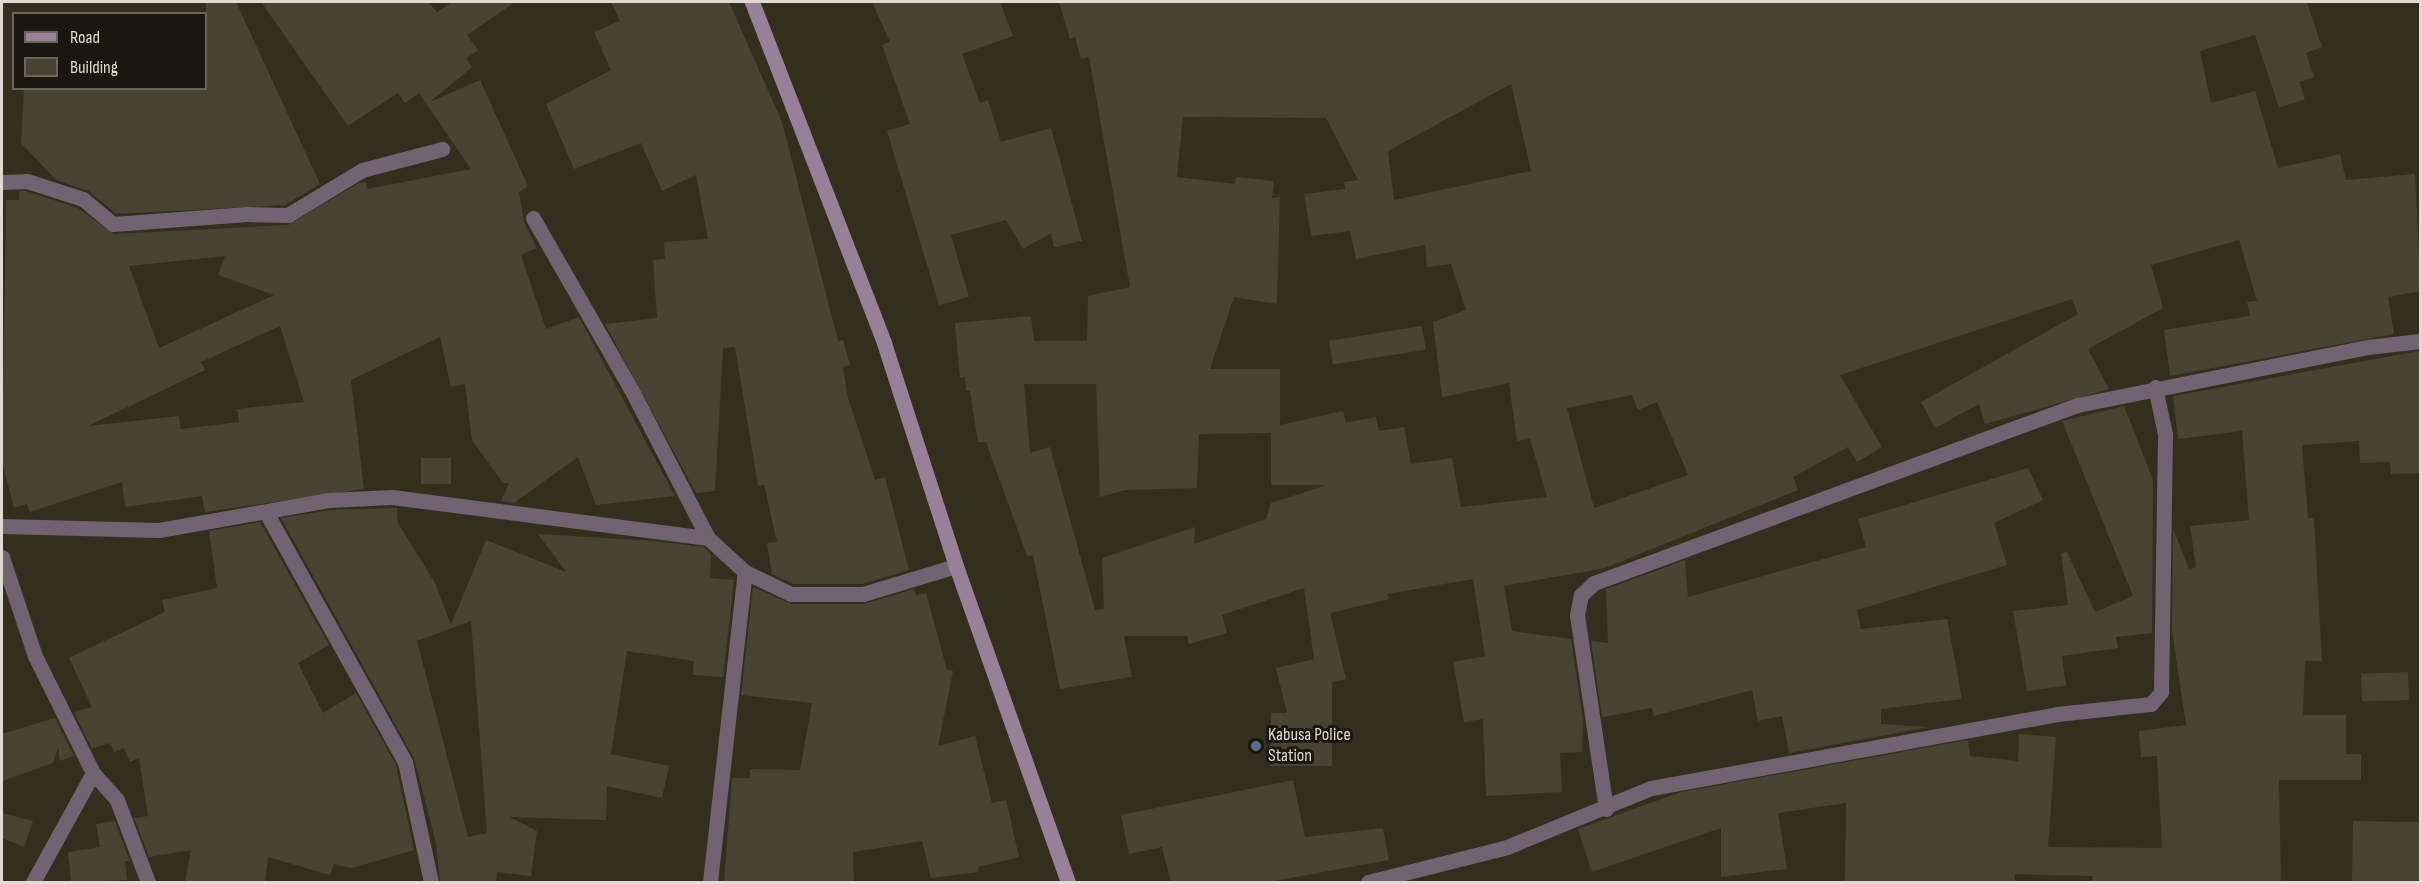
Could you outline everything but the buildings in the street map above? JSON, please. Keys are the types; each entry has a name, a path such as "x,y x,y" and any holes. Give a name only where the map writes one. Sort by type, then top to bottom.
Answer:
{"street":[{"path":"752,2 884,343 956,566 1068,882"},
{"path":"2,182 27,181 83,199 113,224 288,215 362,170 442,149"},
{"path":"533,218 631,389 708,538 745,572 790,594 863,594 956,566"},
{"path":"1606,809 1578,615 1581,595 1594,583 2077,405 2155,387 2421,341"},
{"path":"1368,882 1507,847 1606,809 1651,788 1789,761 2057,714 2151,704 2161,692 2165,434 2155,387"},
{"path":"2,526 159,530 267,514 329,500 392,497 708,538"},
{"path":"267,514 405,762 431,882"},
{"path":"2,557 35,656 93,773 117,800 148,882"},
{"path":"710,882 745,572"},
{"path":"33,882 93,773"}],"place":[{"name":"Kabusa Police Station","path":"1256,746"}]}
